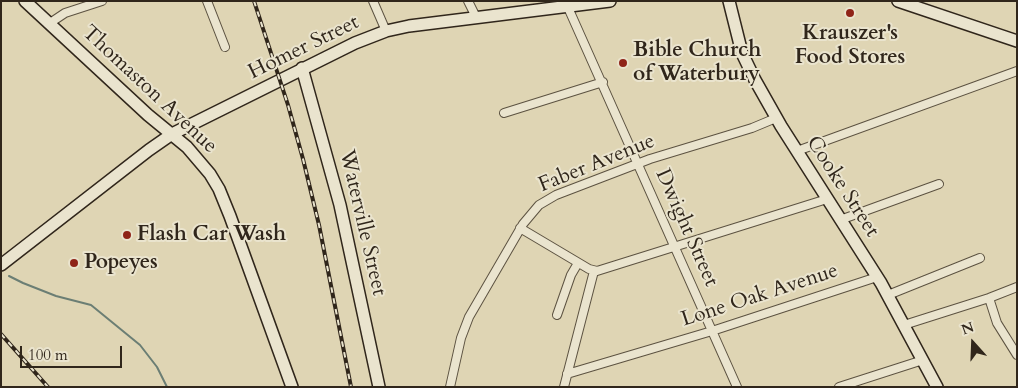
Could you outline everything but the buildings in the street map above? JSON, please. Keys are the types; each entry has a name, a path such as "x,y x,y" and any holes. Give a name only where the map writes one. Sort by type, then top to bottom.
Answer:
{"main road":[{"name":"Thomaston Avenue","path":"25,1 197,158 219,189 259,292 292,387"},
{"name":"Homer Street","path":"1,265 172,134 355,43 386,31 410,26 567,4 610,1"},
{"name":"Cooke Street","path":"729,1 744,60 796,151 888,295 937,387"},
{"path":"898,1 1017,41"},
{"name":"Waterville Street","path":"302,68 340,205 379,387"}],"street":[{"path":"50,23 65,13 102,1"},
{"path":"207,1 225,47"},
{"path":"374,1 386,31"},
{"path":"468,1 476,17"},
{"name":"Dwight Street","path":"567,4 603,82 674,248 738,387"},
{"path":"796,151 1017,71"},
{"path":"504,113 603,82"},
{"name":"Faber Avenue","path":"450,387 460,342 469,317 520,228 536,208 549,198 638,164 776,118"},
{"path":"840,220 939,184"},
{"path":"520,228 594,271 674,248 827,199"},
{"path":"888,295 980,258"},
{"path":"557,315 578,263"},
{"path":"564,387 594,271"},
{"name":"Lone Oak Avenue","path":"567,374 712,331 877,277"},
{"path":"904,325 989,298 1017,287"},
{"path":"989,298 997,323 1017,355"},
{"path":"839,387 923,360"}],"waterway":[{"path":"9,276 56,296 91,305 140,345 157,367 167,387"}],"railway":[{"path":"254,1 288,105 303,159 319,225 351,387"},
{"path":"1,334 48,387"}],"place":[{"name":"Krauszer's Food Stores","path":"850,13"},
{"name":"Bible Church of Waterbury","path":"623,63"},
{"name":"Flash Car Wash","path":"127,235"},
{"name":"Popeyes","path":"74,263"}]}
